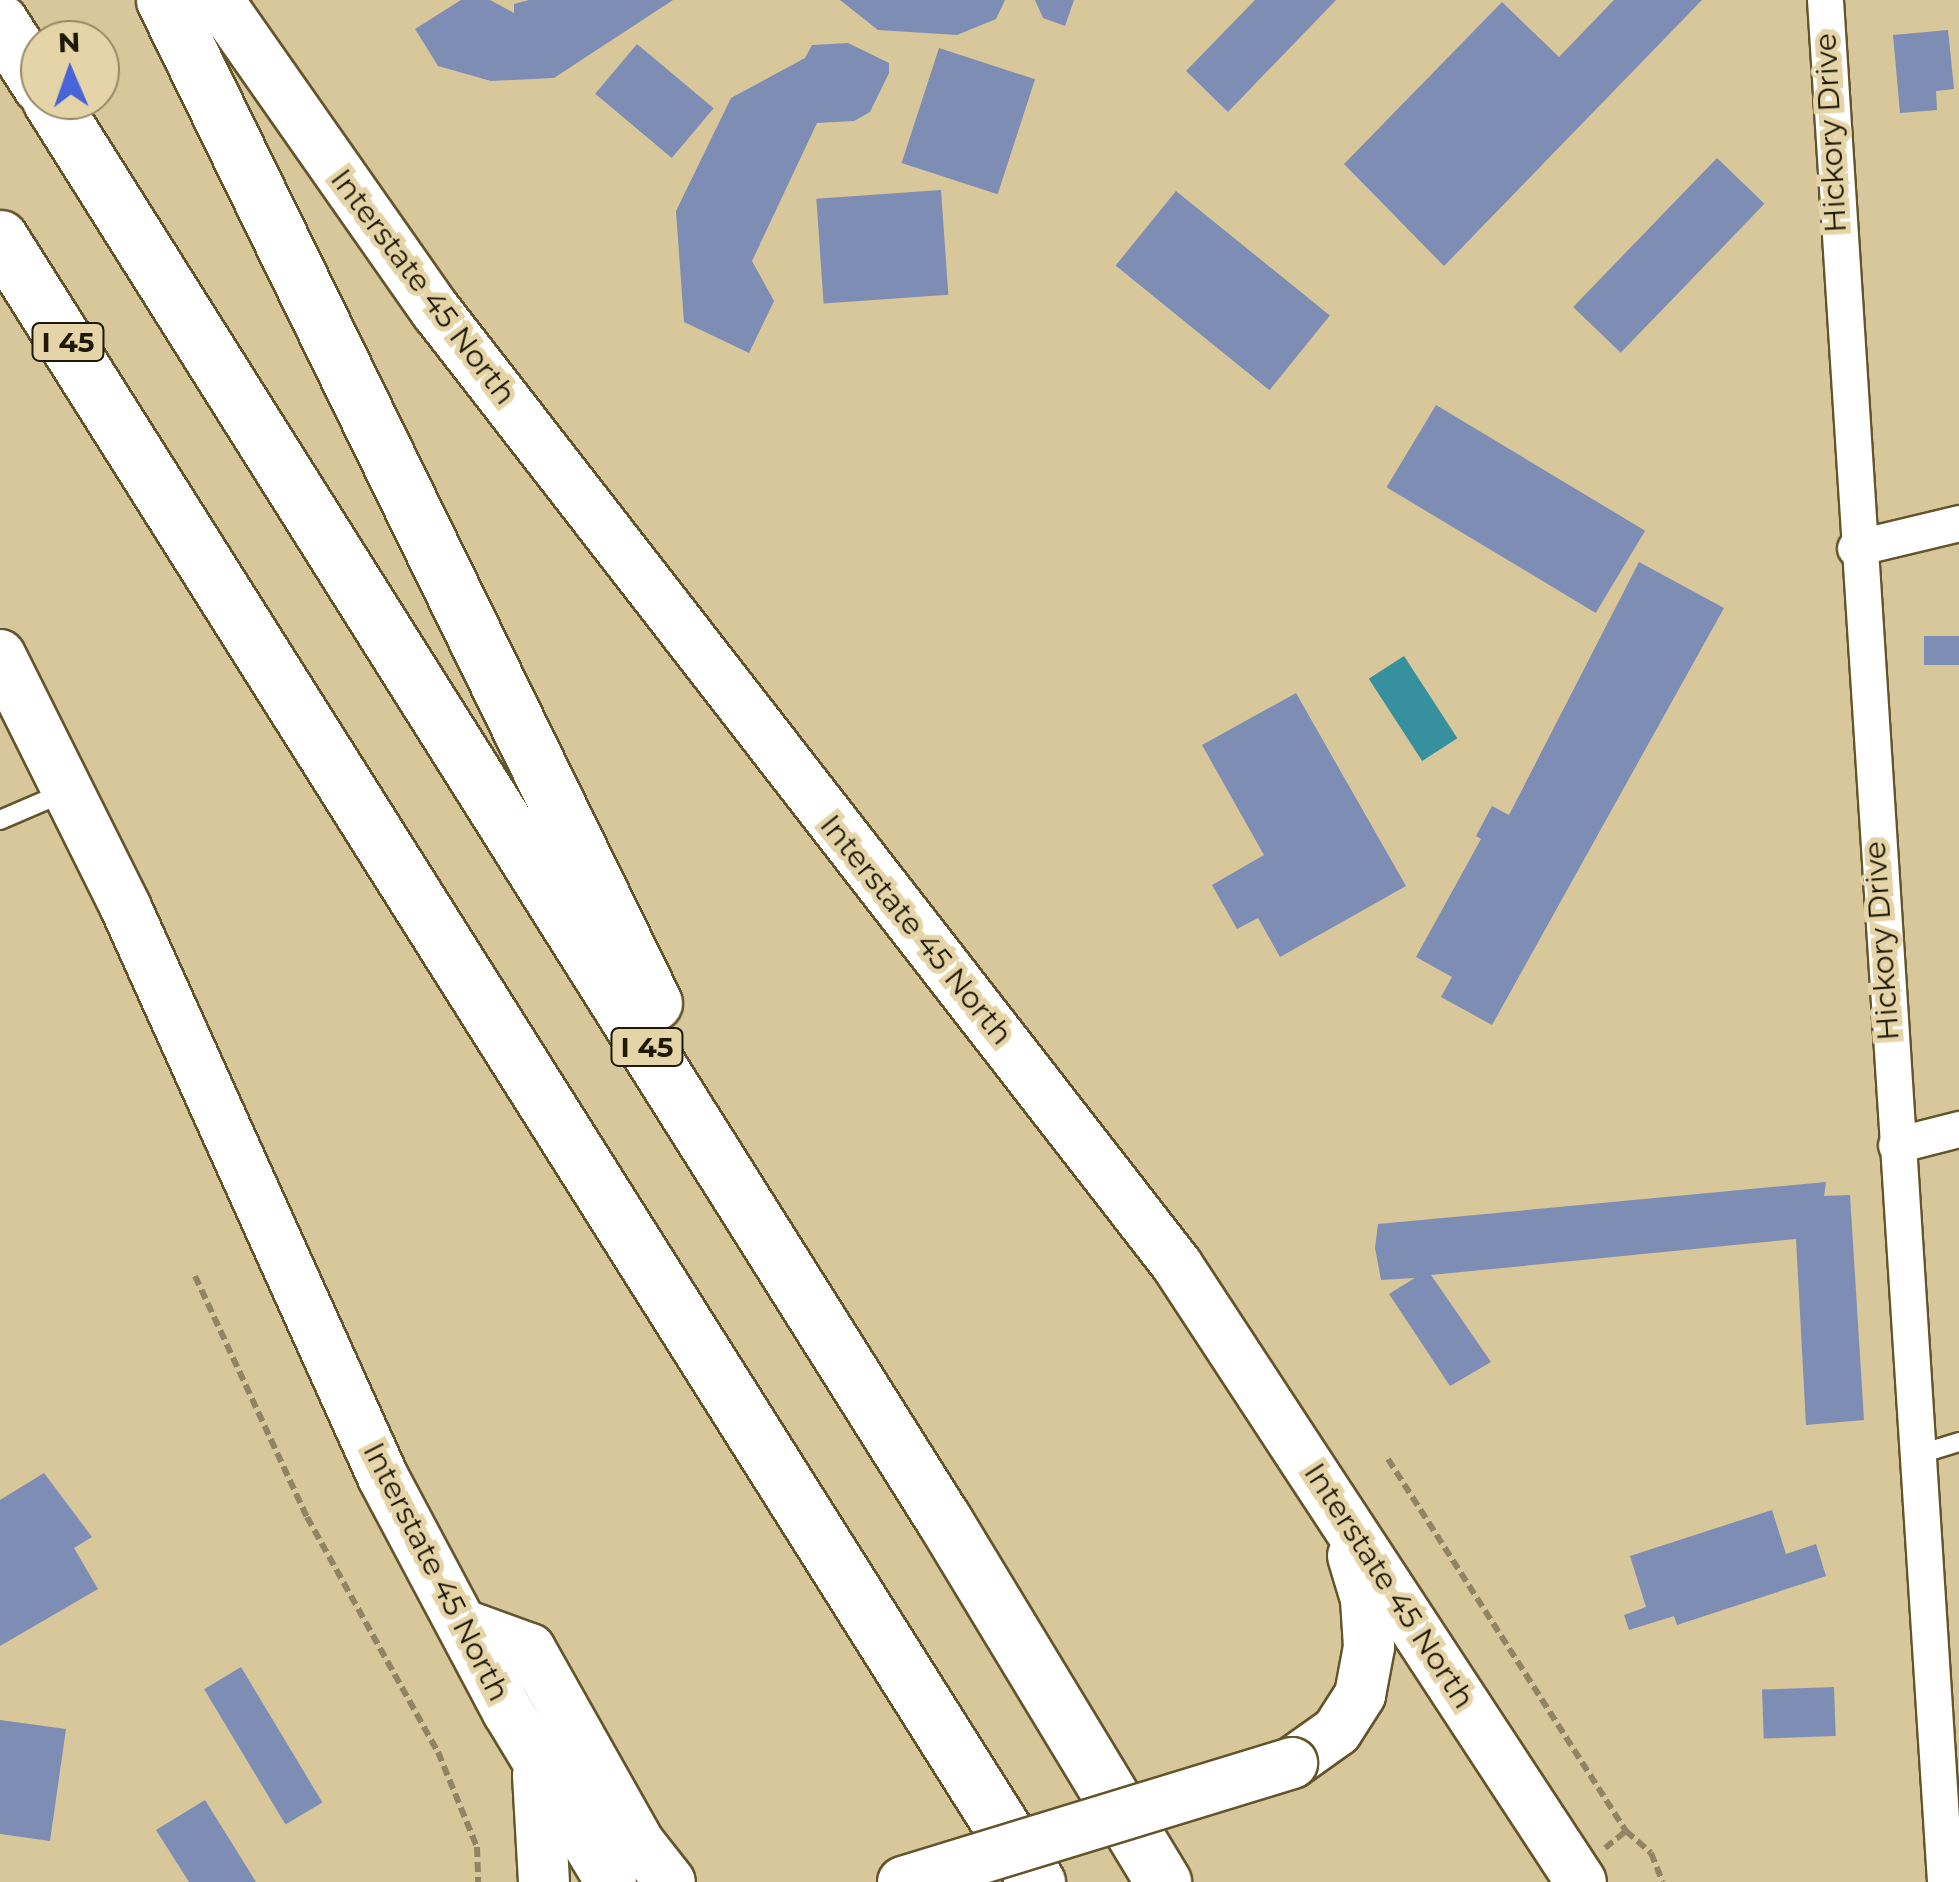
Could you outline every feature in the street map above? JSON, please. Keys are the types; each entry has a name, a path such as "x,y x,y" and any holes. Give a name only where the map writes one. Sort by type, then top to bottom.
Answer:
{"highway":[{"path":"164,0 676,1050 944,1520"},
{"path":"0,22 20,53"},
{"name":"I 45","path":"63,120 944,1520 1163,1882"},
{"name":"I 45","path":"0,238 137,447 1038,1882"},
{"path":"0,256 137,447"}],"main road":[{"name":"Interstate 45 North","path":"218,0 436,311 1178,1264 1581,1882"},
{"name":"Interstate 45 North","path":"0,655 284,1249 382,1477 536,1760 611,1882"},
{"path":"903,1882 1292,1763 1337,1731 1360,1695 1369,1647 1366,1599 1341,1518"},
{"path":"464,1625 530,1650 640,1844 670,1882"},
{"path":"536,1760 544,1882"}],"street":[{"name":"Hickory Drive","path":"1825,0 1856,548 1946,1882"},
{"path":"1856,548 1959,523"},
{"path":"1896,1145 1959,1129"}],"lane":[{"path":"0,820 68,791"},
{"path":"1917,1455 1959,1442"}],"path":[{"path":"195,1276 308,1517 438,1752 477,1847 478,1882"},
{"path":"1388,1459 1626,1831 1651,1852 1663,1882"}],"water":[{"path":"1404,656 1457,738 1422,761 1369,679"}],"building":[{"path":"461,0 490,0 514,13 514,4 529,0 673,0 554,78 491,81 438,66 415,29"},
{"path":"840,0 1005,0 996,19 957,35 878,30"},
{"path":"1035,0 1074,0 1065,26 1043,18"},
{"path":"1255,0 1336,0 1228,112 1186,71"},
{"path":"1614,0 1702,0 1444,266 1344,164 1502,2 1559,57"},
{"path":"1948,30 1954,89 1936,91 1937,110 1900,113 1893,35"},
{"path":"848,43 889,63 889,73 870,112 854,121 817,123 752,261 774,301 749,353 684,322 676,211 731,98 805,58 812,45"},
{"path":"637,44 714,108 672,158 595,94"},
{"path":"939,48 1035,79 998,194 902,163"},
{"path":"1717,158 1764,204 1621,353 1573,307"},
{"path":"941,190 948,295 824,303 816,199"},
{"path":"1176,191 1330,316 1269,390 1116,266"},
{"path":"1436,405 1645,531 1596,613 1387,487"},
{"path":"1639,562 1724,608 1492,1025 1441,997 1452,977 1416,957 1481,839 1476,836 1492,806 1509,815"},
{"path":"1924,636 1959,636 1959,665 1924,665"},
{"path":"1296,693 1406,886 1280,957 1258,918 1237,929 1212,885 1264,855 1202,745"},
{"path":"1826,1182 1824,1196 1850,1195 1864,1420 1806,1425 1796,1239 1431,1275 1491,1362 1450,1386 1389,1294 1415,1278 1381,1280 1375,1248 1378,1224"},
{"path":"44,1473 92,1537 74,1548 98,1589 0,1646 0,1500"},
{"path":"1772,1510 1786,1554 1816,1544 1826,1576 1677,1625 1674,1616 1629,1630 1624,1615 1646,1607 1630,1556"},
{"path":"241,1667 322,1802 286,1825 204,1689"},
{"path":"1834,1687 1836,1736 1764,1738 1762,1690"},
{"path":"0,1720 66,1729 50,1841 0,1834"},
{"path":"205,1800 256,1882 189,1882 156,1830"}]}
